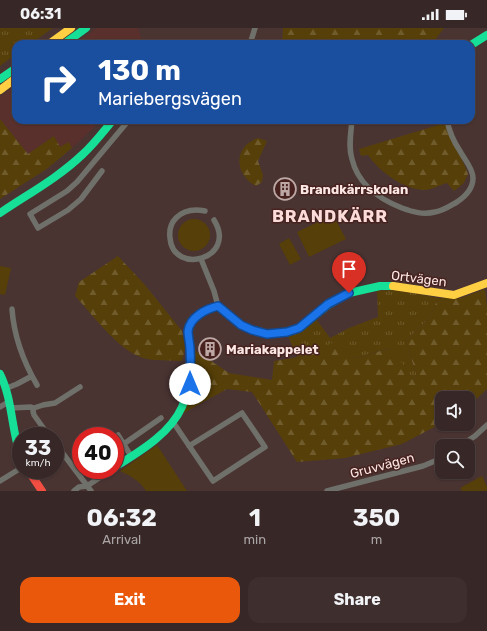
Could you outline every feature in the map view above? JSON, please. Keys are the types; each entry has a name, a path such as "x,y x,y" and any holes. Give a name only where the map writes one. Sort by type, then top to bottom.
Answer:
{"main road":[{"path":"54,40 71,28"},
{"path":"70,40 86,28"},
{"path":"475,42 487,35"},
{"path":"0,79 12,71"},
{"path":"0,90 12,81"},
{"path":"0,213 53,178 82,155 109,124"},
{"name":"Ortvägen","path":"218,306 241,325 252,330 267,334 282,333 299,328 315,314 341,297 359,290 380,286 403,287 454,295 487,284"},
{"path":"124,461 155,439 173,422 179,414 190,384 189,327 194,319 202,313 218,306"},
{"path":"0,374 7,388 14,427"},
{"path":"34,479 42,491"}],"street":[{"path":"251,40 255,28"},
{"path":"102,171 81,199 68,210 38,228 30,214 67,191 77,182 126,124"},
{"path":"352,124 350,148 352,160 355,169 364,184 372,192 386,201 413,212 425,213 435,212 457,202 470,190 472,184 472,172 456,143 449,124"},
{"path":"82,155 91,165"},
{"path":"205,212 192,210 184,212 174,220 170,232 171,244 178,254 189,259 201,259 209,256 215,250 219,242 219,230 214,220"},
{"path":"201,259 214,291 218,306"},
{"path":"12,309 18,342 26,365 37,385"},
{"path":"7,388 32,376"},
{"path":"0,407 11,405 34,408 52,404 60,401 80,387"},
{"path":"34,408 32,413 42,427"},
{"path":"173,422 189,446 213,481 265,447 242,413 189,446"},
{"path":"131,456 124,444 161,418"},
{"path":"470,439 487,425"},
{"path":"64,457 86,488"},
{"name":"Gruvvägen","path":"327,491 423,466 435,461"},
{"path":"0,481 12,474"},
{"path":"86,488 98,479"},
{"path":"74,491 80,487 91,491"}],"shaded area":[{"path":"97,28 138,28 142,40 80,40"},
{"path":"12,88 12,124 98,124 72,148 69,142 60,147 54,136 28,154 0,119 0,97"}],"green space":[{"path":"0,28 53,28 36,40 12,40 12,57 0,66"},
{"path":"283,28 444,28 435,40 282,40"},
{"path":"0,119 28,154 54,136 60,147 69,142 72,148 48,168 0,199"},
{"path":"445,124 468,174 464,183 454,191 447,183 426,190 409,187 386,174 368,155 361,156 359,149"},
{"path":"258,138 267,141 258,161 263,175 262,182 256,186 244,175 240,168 239,161 244,148 250,142"},
{"path":"333,215 346,239 309,257 297,232"},
{"path":"191,219 197,219 207,226 210,235 209,241 203,248 197,251 191,251 181,244 178,238 178,232 185,222"},
{"path":"289,238 301,259 290,265 279,244"},
{"path":"118,256 145,285 182,331 185,348 182,361 148,359 129,351 104,329 75,296 79,282"},
{"path":"0,266 11,268 5,295 0,294"},
{"path":"485,289 487,307 487,389 475,400 475,391 435,391 435,427 402,444 345,458 297,462 252,392 227,389 180,415 193,349 229,373 272,380 274,361 305,356 334,342 355,358 391,348 414,380 417,375 406,341 430,317 438,298 461,298"},
{"path":"392,290 438,298 430,317 406,341 417,375 414,380 390,348 355,358 334,343 305,356 297,357 288,336 310,325 316,319 330,338 349,328 378,317 377,291"},
{"path":"157,445 187,491 146,491 135,479 124,473 124,468"},
{"path":"482,476 487,487 487,491 462,491 460,488"}],"traffic: fast":[{"path":"70,40 86,28"},
{"path":"475,42 487,35"},
{"path":"0,79 12,71"},
{"path":"0,213 73,163 91,146 110,124"},
{"path":"124,461 153,442 177,417 185,400 190,372 188,329 191,322 201,313 218,306 241,325 252,330 267,334 287,332 299,328 328,305 349,293 380,286 393,286"},
{"path":"0,374 10,405 14,427"}],"traffic: slow":[{"path":"54,40 71,28"},
{"path":"0,90 12,81"},
{"path":"393,286 454,295 487,283"}],"traffic: jam":[{"path":"34,479 42,491"}],"place":[{"name":"Brandkärrskolan","path":"285,189"},
{"name":"Mariakappelet","path":"210,349"}],"district":[{"name":"BRANDKÄRR","path":"330,216"}],"route":[{"path":"190,384 190,348 188,331 194,319 202,313 218,306 241,325 252,330 267,334 287,332 299,328 328,304 349,293"}]}
